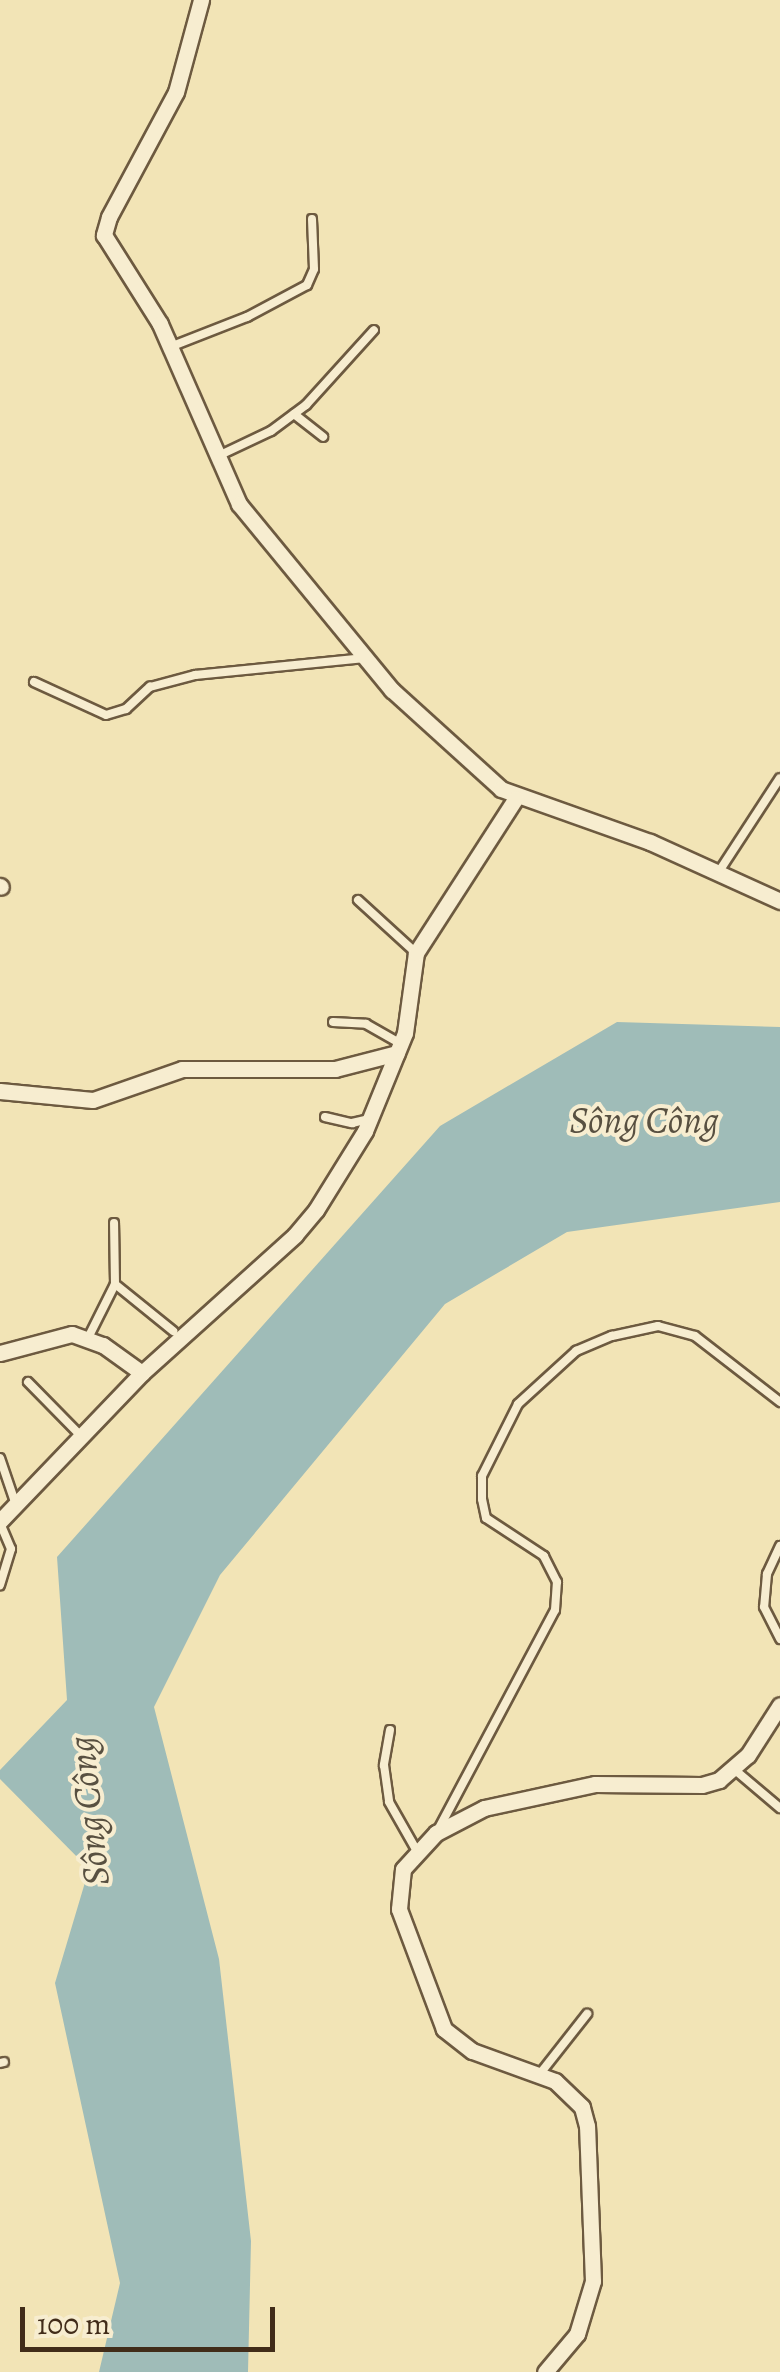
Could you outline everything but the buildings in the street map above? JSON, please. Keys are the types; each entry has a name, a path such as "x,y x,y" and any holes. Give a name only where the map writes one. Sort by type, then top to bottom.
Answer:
{"street":[{"path":"202,0 176,92 108,217 104,235 170,347 239,504 412,710 516,798 638,838 780,901"},
{"path":"0,1522 142,1373 306,1224 370,1120 409,1019 416,953 516,798"},
{"path":"0,1091 93,1100 182,1069 335,1069 399,1048"},
{"path":"0,1353 56,1336 88,1338 142,1373"},
{"path":"545,2372 576,2334 592,2281 588,2126 570,2093 539,2075 472,2051 444,2029 435,2014 399,1909 403,1869 436,1833 484,1808 610,1783 702,1785 735,1770 780,1705"}],"lane":[{"path":"170,347 247,317 307,285 314,269 312,219"},
{"path":"216,457 271,431 294,414 334,378 374,330"},
{"path":"294,414 322,437"},
{"path":"34,682 106,715 126,709 150,687 195,675 366,658"},
{"path":"718,873 780,778"},
{"path":"358,900 416,953"},
{"path":"333,1022 366,1024 399,1048"},
{"path":"324,1116 352,1123 370,1120"},
{"path":"88,1338 116,1284 114,1223"},
{"path":"116,1284 173,1331"},
{"path":"436,1833 555,1610 558,1582 544,1556 486,1518 482,1499 482,1476 518,1404 576,1351 612,1336 658,1326 695,1336 780,1402"},
{"path":"28,1382 82,1437"},
{"path":"0,1458 16,1506"},
{"path":"0,1522 11,1549 0,1585"},
{"path":"780,1546 767,1574 764,1607 780,1639"},
{"path":"390,1730 384,1765 390,1802 417,1851"},
{"path":"735,1770 780,1808"},
{"path":"539,2075 587,2014"}],"water":[{"name":"Sông Công","path":"617,1022 780,1027 780,1202 567,1232 445,1304 220,1575 154,1707 219,1959 251,2241 248,2372 99,2372 120,2283 55,1983 89,1869 0,1779 0,1770 67,1700 57,1557 440,1126"}]}
